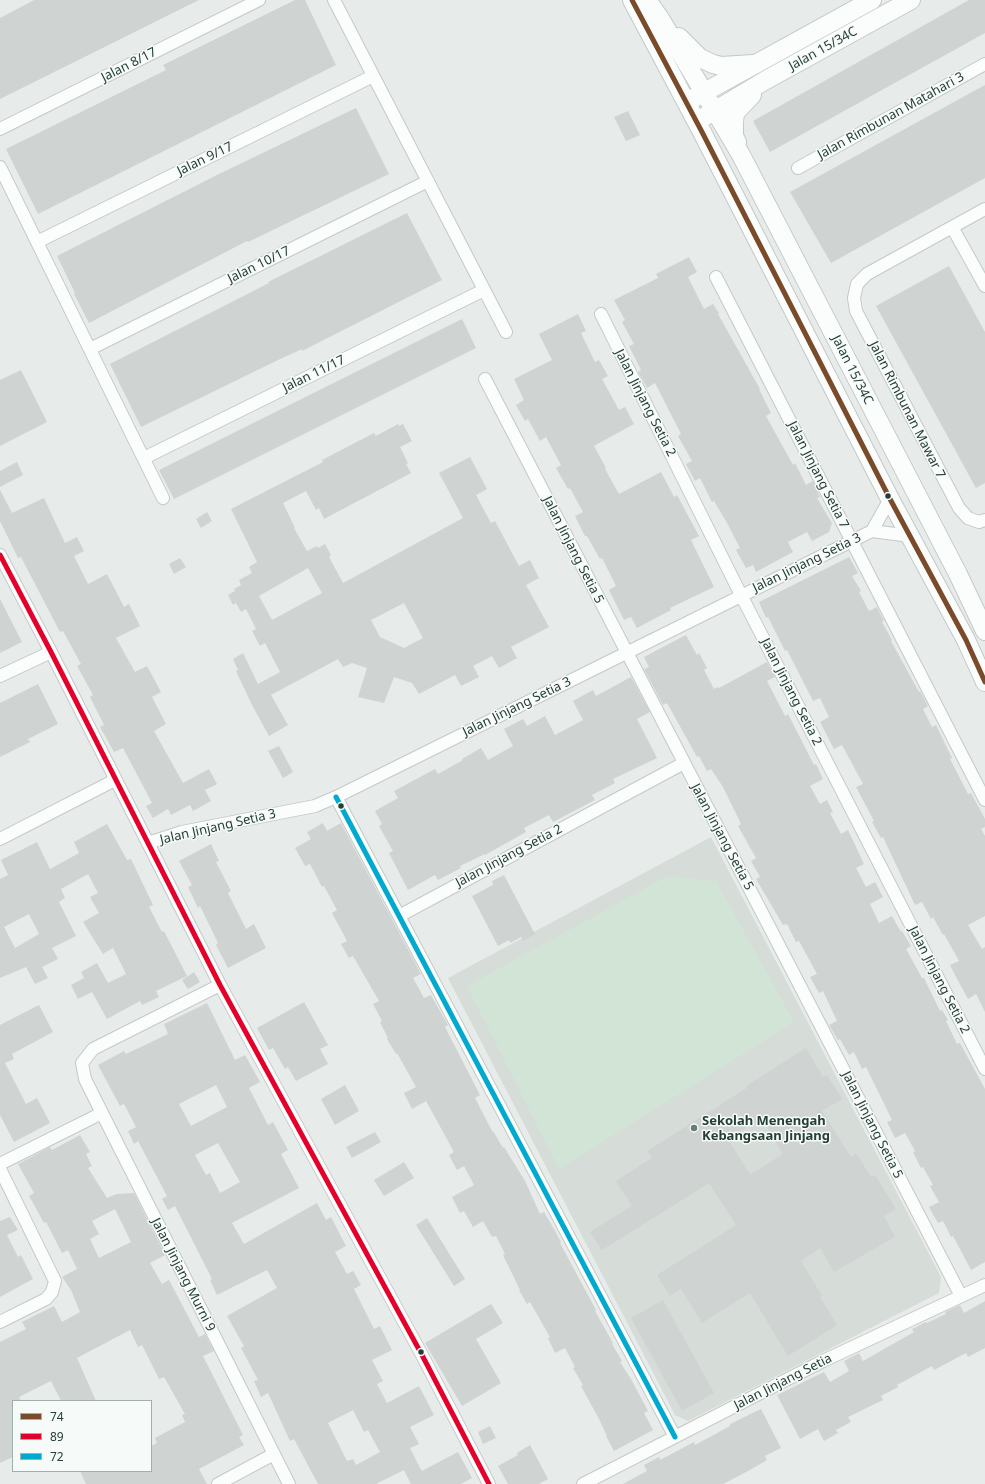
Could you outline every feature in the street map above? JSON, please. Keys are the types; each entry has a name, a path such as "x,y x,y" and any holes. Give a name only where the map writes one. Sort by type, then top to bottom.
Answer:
{"street":[{"name":"Jalan 8/17","path":"0,129 259,0"},
{"path":"334,0 506,332"},
{"path":"632,0 697,122"},
{"name":"Jalan 15/34C","path":"686,102 758,64 872,0"},
{"name":"Jalan 15/34C","path":"911,0 766,80 697,122 890,499 966,640 985,682"},
{"path":"653,9 700,58 721,66 758,64"},
{"path":"653,9 705,92 715,111"},
{"name":"Jalan Rimbunan Matahari 3","path":"798,168 985,64"},
{"name":"Jalan 9/17","path":"37,242 374,76"},
{"path":"741,155 734,136 735,113 766,80"},
{"name":"Jalan 15/34C","path":"715,111 741,155 958,574 985,631"},
{"path":"0,167 164,498"},
{"name":"Jalan 10/17","path":"90,349 428,181"},
{"path":"985,209 952,227 985,286"},
{"name":"Jalan Rimbunan Mawar 7","path":"952,227 867,274 857,284 854,298 856,311 958,508 968,518 979,522 985,520"},
{"name":"Jalan Jinjang Setia 7","path":"716,277 985,800"},
{"name":"Jalan 11/17","path":"144,458 484,290"},
{"name":"Jalan Jinjang Setia 2","path":"601,314 741,595 985,1069"},
{"name":"Jalan Jinjang Setia 5","path":"484,379 961,1296"},
{"name":"Jalan Jinjang Setia 3","path":"148,844 182,832 315,806 336,797 872,530 890,499"},
{"name":"Jalan Jinjang Setia 3","path":"872,530 910,536"},
{"path":"0,555 51,652 220,985 422,1355 489,1484"},
{"path":"0,676 51,652"},
{"name":"Jalan Jinjang Setia 2","path":"399,916 684,763"},
{"path":"0,839 115,780"},
{"path":"336,797 675,1437"},
{"name":"Jalan Jinjang Murni 9","path":"220,985 93,1049 82,1063 85,1079 289,1484"},
{"path":"0,1164 102,1113"},
{"path":"0,1169 55,1281 52,1292 46,1299 0,1322"},
{"name":"Jalan Jinjang Setia","path":"583,1484 823,1361 985,1285"},
{"path":"218,1484 274,1454"}],"shaded area":[{"name":"Sekolah Menengah Kebangsaan Jinjang","path":"711,837 941,1277 939,1293 688,1421 675,1415 448,978"}],"green space":[{"path":"668,876 716,881 794,1022 559,1169 467,986"}],"building":[{"path":"34,0 199,0 0,99 0,18"},
{"path":"295,0 305,0 336,65 38,214 6,149 166,70 163,65"},
{"path":"969,0 985,0 985,33 770,152 753,121"},
{"path":"985,85 985,178 831,263 790,192"},
{"path":"356,108 389,174 248,242 247,241 89,323 57,256 215,176"},
{"path":"628,111 640,135 626,141 614,117"},
{"path":"407,213 442,280 302,351 302,349 278,360 141,427 110,364 269,283 268,282"},
{"path":"689,257 697,272 688,277 704,309 713,304 719,313 718,314 760,389 771,413 766,416 793,465 795,463 806,485 813,481 820,497 817,498 832,523 829,532 812,541 807,532 788,542 793,552 756,572 753,565 746,568 736,550 740,548 727,523 714,501 712,502 700,478 695,481 686,464 692,461 678,436 681,434 655,383 647,388 638,372 641,370 629,346 634,344 622,322 625,320 614,300 658,278 656,274"},
{"path":"949,266 985,332 985,483 976,488 876,306"},
{"path":"578,314 586,331 581,333 595,362 599,360 608,376 602,379 619,410 625,407 634,424 594,446 606,468 605,469 619,494 661,472 674,497 677,495 699,536 691,540 714,587 670,608 671,610 637,628 631,617 624,620 609,590 616,586 602,558 600,559 587,536 585,536 575,516 583,512 570,488 568,489 556,468 561,465 546,437 540,441 528,419 525,421 516,405 524,400 514,379 552,360 539,334"},
{"path":"462,319 476,348 174,499 159,470"},
{"path":"21,370 47,422 0,446 0,380"},
{"path":"398,424 399,426 403,424 412,441 400,447 411,473 324,519 319,508 316,510 306,491 283,503 294,528 307,551 325,544 331,555 329,557 343,583 463,518 439,473 470,457 487,489 476,495 491,523 495,521 519,566 530,560 539,578 526,585 549,627 511,647 517,658 499,668 492,656 473,666 479,677 461,686 455,675 419,694 412,683 394,677 384,703 358,697 367,668 352,663 343,667 338,659 271,695 288,725 269,736 236,671 238,670 233,659 243,653 258,684 280,672 265,643 260,646 252,631 256,629 246,609 241,612 236,603 233,605 228,595 241,585 239,580 252,573 249,567 257,562 231,509 323,462 322,460 374,433 376,436","holes":["308,568 322,593 272,620 259,596","404,603 423,638 404,648 380,637 371,620"]},
{"path":"17,462 23,475 0,487 0,471"},
{"path":"0,490 12,513 44,498 65,543 77,537 84,551 74,556 88,584 107,574 124,607 129,604 140,626 116,638 135,672 147,666 161,692 152,697 166,724 154,731 183,783 209,769 217,784 205,790 211,801 193,811 190,805 171,815 168,809 153,818 146,806 152,803 123,748 114,752 100,727 104,725 90,697 93,695 77,666 81,664 63,631 60,632 21,557 18,558 0,521"},
{"path":"207,512 212,521 201,528 196,519"},
{"path":"849,557 858,573 852,576 861,591 859,592 869,611 877,607 884,621 882,622 892,640 891,641 928,706 923,709 932,727 936,725 952,758 950,759 968,794 971,793 985,819 985,827 981,829 985,836 985,916 968,925 982,949 985,947 985,1012 976,994 968,999 950,965 959,961 933,917 931,919 922,902 915,905 883,837 881,838 872,822 874,821 856,787 863,784 842,745 834,749 820,722 829,717 820,698 813,701 787,650 785,651 768,617 766,618 759,602"},
{"path":"180,558 186,567 174,574 169,564"},
{"path":"0,599 22,642 0,653"},
{"path":"686,635 697,655 699,653 707,668 704,670 714,689 719,688 767,662 775,677 767,681 785,716 788,714 814,765 816,764 823,779 810,786 820,804 827,800 833,812 830,813 841,834 848,830 864,864 856,868 866,887 875,882 883,897 870,904 879,923 892,916 901,932 902,931 911,946 906,949 922,978 924,978 940,1011 942,1010 948,1020 946,1021 957,1044 960,1043 985,1089 985,1262 971,1270 953,1236 951,1237 943,1221 938,1223 929,1207 939,1202 930,1186 933,1185 923,1167 921,1168 913,1152 915,1151 905,1133 895,1138 887,1122 892,1120 866,1067 862,1069 854,1052 849,1055 840,1039 838,1040 829,1025 837,1021 823,991 819,993 810,977 817,974 799,941 796,942 787,924 783,925 756,879 760,877 751,861 756,858 738,826 741,824 723,787 711,769 707,771 699,756 697,757 667,703 663,705 644,669 649,667 644,657"},
{"path":"631,677 650,712 637,719 657,758 613,779 615,783 592,795 595,800 553,822 549,815 524,828 526,832 485,855 460,866 461,868 438,880 435,875 408,890 389,853 393,851 379,826 382,824 375,811 398,798 394,791 435,769 438,774 481,748 488,760 513,746 504,729 523,719 527,726 545,716 555,735 583,720 573,701 593,690 596,696"},
{"path":"38,684 58,724 28,739 30,742 0,757 0,703"},
{"path":"279,746 293,772 283,778 268,751"},
{"path":"323,823 327,831 341,823 421,974 413,978 424,998 431,995 448,1025 445,1027 480,1095 475,1098 492,1131 503,1148 504,1147 525,1181 540,1214 544,1212 554,1229 622,1361 620,1362 648,1411 644,1413 653,1430 614,1451 581,1386 583,1385 573,1368 575,1367 565,1348 555,1353 548,1338 550,1337 530,1302 527,1304 519,1290 503,1255 505,1254 496,1236 492,1237 483,1221 473,1227 464,1211 460,1213 452,1197 474,1185 464,1166 457,1170 449,1155 454,1152 426,1101 412,1109 404,1093 416,1087 397,1053 396,1054 387,1039 388,1038 380,1022 382,1021 373,1004 379,1001 353,956 349,958 341,944 347,941 332,913 337,910 324,886 322,887 310,864 305,866 295,848 311,839 307,832"},
{"path":"107,824 127,860 131,859 153,905 149,907 162,932 164,931 187,976 156,991 159,997 142,1005 140,1001 107,1019 92,992 78,999 71,985 84,978 81,972 97,963 108,983 126,974 113,948 103,954 83,922 99,913 90,897 98,893 88,874 61,889 65,898 59,902 76,936 52,948 58,959 42,967 48,978 35,984 26,967 0,978 0,879 8,875 1,860 37,842 50,869 79,853 74,842","holes":["29,914 39,934 15,948 4,927"]},
{"path":"211,844 219,861 216,862 231,891 228,893 246,929 254,924 266,948 228,968 216,945 218,943 200,906 198,908 188,887 192,885 179,861"},
{"path":"504,875 535,934 523,941 521,937 510,943 509,940 498,946 472,896 493,885 492,881"},
{"path":"194,972 200,982 188,989 182,980"},
{"path":"304,1002 328,1045 320,1049 328,1064 296,1081 288,1067 285,1069 273,1048 269,1050 257,1028"},
{"path":"207,1003 235,1060 245,1055 260,1082 249,1088 268,1125 273,1122 288,1150 281,1154 299,1188 232,1223 244,1244 317,1203 326,1220 331,1217 346,1246 335,1252 347,1274 353,1271 361,1285 354,1289 374,1329 380,1326 392,1350 372,1360 383,1381 377,1384 387,1403 419,1386 434,1415 410,1427 419,1444 410,1448 420,1468 422,1471 458,1452 472,1478 461,1484 411,1484 404,1470 376,1484 318,1484 294,1439 290,1441 268,1393 261,1397 254,1381 258,1380 241,1348 244,1346 227,1316 277,1288 267,1270 217,1295 210,1280 212,1279 175,1206 168,1210 162,1199 167,1196 138,1141 134,1144 128,1131 136,1127 124,1104 120,1106 98,1065 124,1051 126,1054 168,1034 164,1024","holes":["216,1085 227,1107 191,1126 179,1104","218,1143 240,1182 220,1193 210,1173 206,1175 195,1155","353,1410 364,1432 368,1430 380,1452 356,1465 353,1459 347,1461 328,1423"]},
{"path":"39,1005 53,1032 12,1054 14,1059 5,1063 26,1104 37,1098 50,1123 14,1142 0,1115 0,1025"},
{"path":"806,1048 823,1077 827,1075 842,1099 822,1111 851,1157 856,1153 871,1177 875,1175 896,1209 884,1216 895,1237 834,1272 820,1248 801,1261 837,1325 788,1356 750,1293 702,1323 681,1289 670,1296 657,1275 736,1225 709,1183 602,1250 590,1232 632,1206 616,1181 652,1158 647,1151 747,1088 746,1086","holes":["762,1118 783,1154 750,1175 728,1139"]},
{"path":"345,1085 359,1111 335,1125 321,1099"},
{"path":"375,1132 381,1142 352,1158 346,1147"},
{"path":"80,1135 90,1152 86,1154 92,1166 88,1168 107,1198 117,1194 134,1193 165,1255 150,1263 162,1284 169,1280 199,1337 205,1334 214,1351 203,1356 243,1435 239,1437 244,1445 199,1469 207,1484 86,1484 80,1472 152,1472 152,1446 157,1443 155,1438 185,1422 182,1415 185,1414 164,1377 159,1379 142,1345 138,1347 130,1330 77,1358 96,1400 60,1400 51,1381 19,1397 20,1400 12,1400 12,1457 0,1463 0,1342 26,1329 22,1322 54,1306 62,1322 80,1312 71,1290 62,1277 77,1269 68,1250 62,1253 46,1222 44,1223 29,1196 34,1193 18,1164 50,1147 52,1150","holes":["115,1209 131,1242 99,1258 90,1239 99,1234 92,1221"]},
{"path":"404,1162 414,1178 384,1196 374,1180"},
{"path":"10,1217 18,1230 7,1235 18,1257 21,1255 33,1279 0,1297 0,1221"},
{"path":"427,1218 465,1279 454,1286 416,1225"},
{"path":"663,1300 714,1393 682,1411 631,1318"},
{"path":"985,1301 985,1348 968,1357 966,1353 934,1370 932,1366 897,1385 898,1387 881,1396 883,1400 848,1417 851,1422 836,1430 838,1433 824,1441 818,1429 800,1439 777,1395 824,1372 830,1382 849,1371 844,1361 859,1353 863,1361 914,1332 912,1329 946,1314 945,1312 960,1305 964,1313"},
{"path":"491,1304 503,1323 476,1339 501,1383 462,1406 425,1343"},
{"path":"761,1409 781,1448 765,1456 767,1460 750,1470 723,1484 623,1484 647,1471 644,1465 659,1457 660,1460 694,1442 695,1445 730,1426 730,1424"},
{"path":"490,1426 496,1438 483,1444 478,1432"},
{"path":"530,1445 548,1479 539,1484 508,1484 498,1466 518,1455 517,1453"}],"transit line":[{"name":"74","path":"632,0 702,132 890,499 966,640 985,682"},
{"name":"89","path":"0,555 51,652 220,985 422,1355 489,1484"},
{"name":"72","path":"336,797 675,1437"}],"place":[{"name":"Sekolah Menengah Kebangsaan Jinjang","path":"694,1128"}]}
